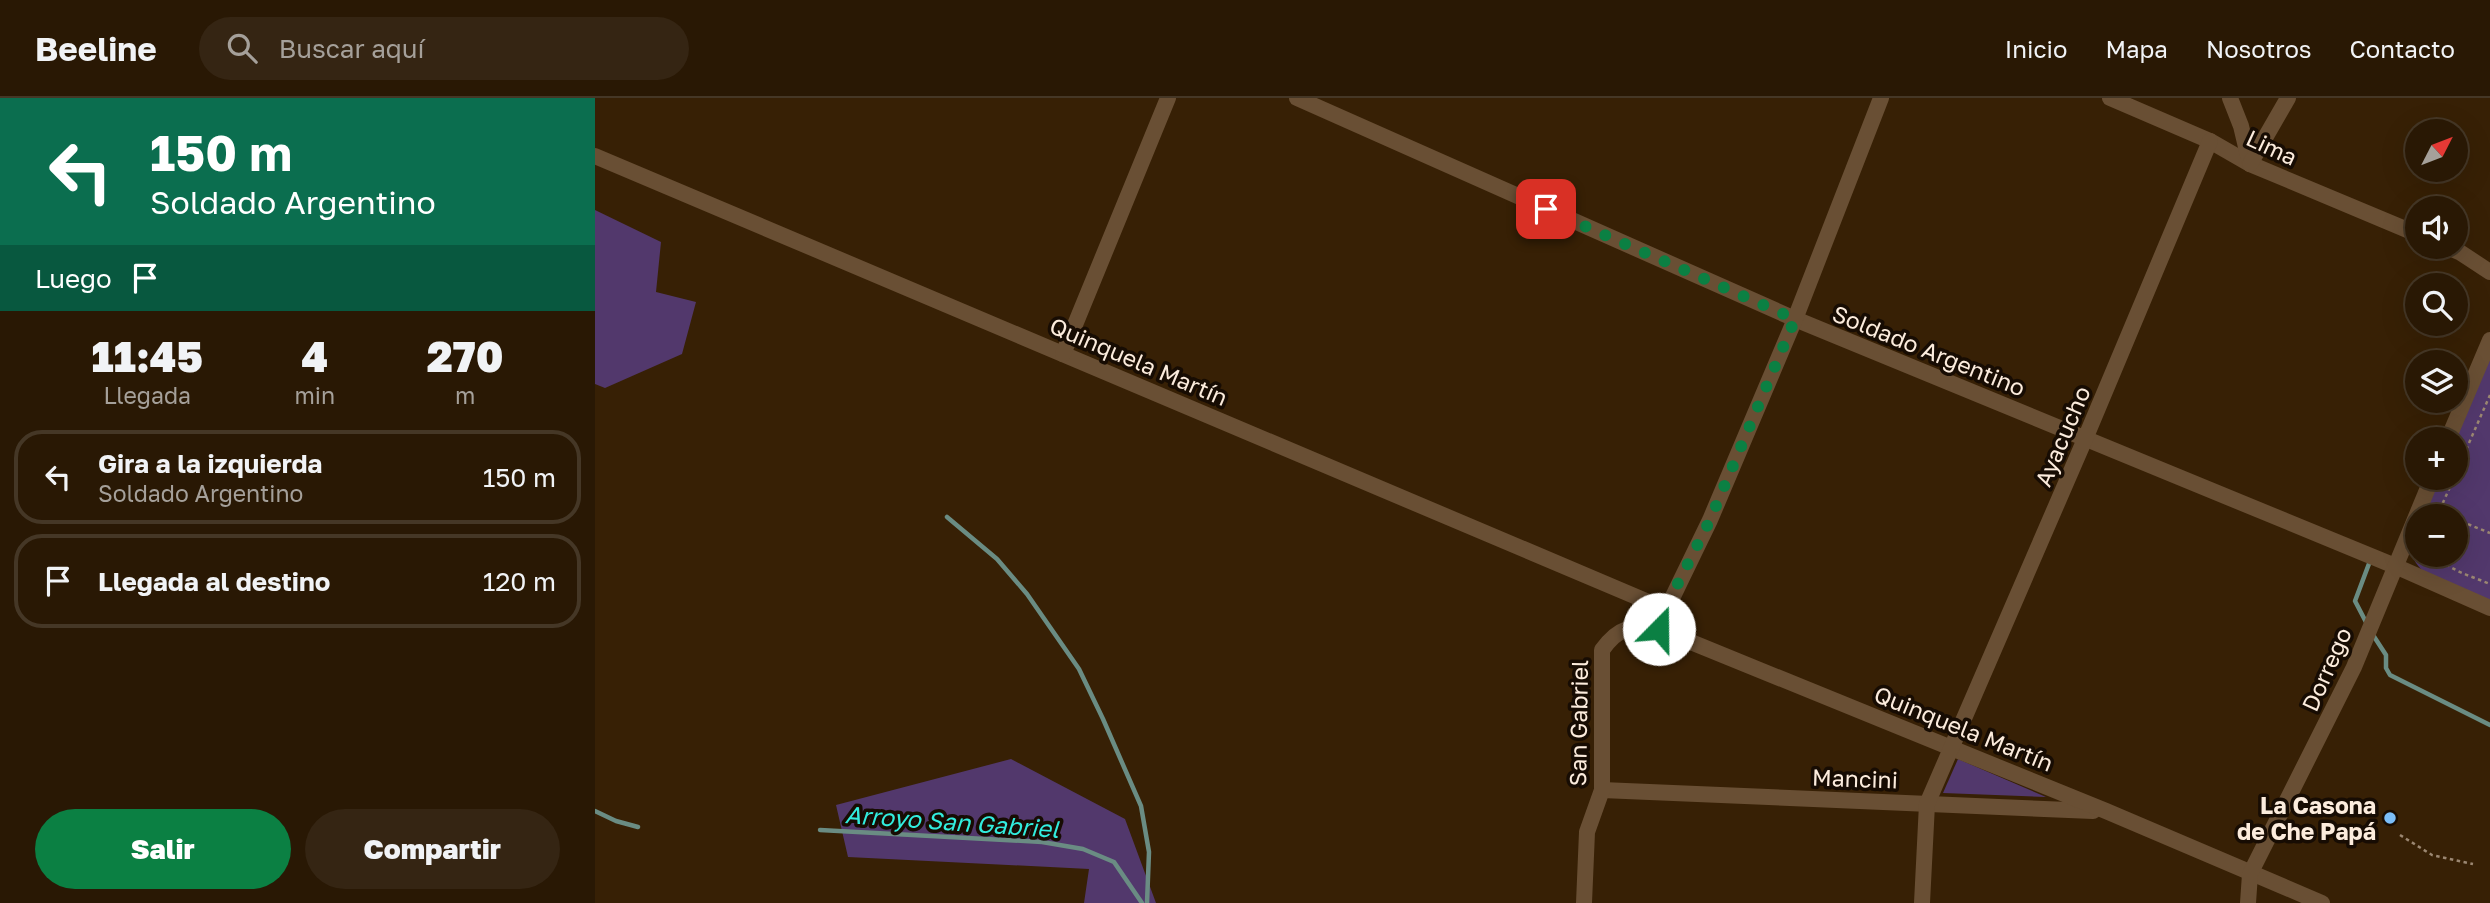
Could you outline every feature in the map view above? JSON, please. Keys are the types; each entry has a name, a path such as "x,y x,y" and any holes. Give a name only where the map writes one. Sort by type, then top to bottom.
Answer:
{"street":[{"path":"1063,354 1168,98"},
{"name":"Soldado Argentino","path":"1297,98 1795,319 2395,566 2490,608"},
{"path":"1659,629 1665,609 1710,520 1795,319 1881,98"},
{"name":"Lima","path":"2110,98 2210,141 2250,164 2405,229"},
{"path":"2230,98 2241,127 2250,164"},
{"path":"2250,164 2288,98"},
{"name":"Ayacucho","path":"1927,804 2210,141"},
{"name":"Quinquela Martín","path":"595,156 1665,609"},
{"path":"2468,258 2490,272"},
{"path":"2453,427 2490,340"},
{"name":"Dorrego","path":"2250,874 2354,667 2427,490"},
{"name":"San Gabriel","path":"1584,903 1587,832 1602,790 1602,650 1611,636 1627,627 1659,629"},
{"name":"Quinquela Martín","path":"1659,629 2106,811 2322,903"},
{"name":"Mancini","path":"1602,790 2106,811"},
{"path":"1921,903 1927,804"},
{"path":"2248,903 2250,874"}],"path":[{"path":"2468,446 2490,395"},
{"path":"2468,524 2490,533"},
{"path":"2449,567 2490,584"},
{"path":"2400,835 2432,855 2473,864"}],"shaded area":[{"path":"595,210 661,242 656,292 696,302 682,354 605,388 595,384"},
{"path":"2490,354 2490,600 2424,572 2420,567 2468,567 2468,504 2427,504 2433,490 2468,490 2468,427 2460,427 2468,413"},
{"path":"1011,759 1125,819 1156,903 1084,903 1089,869 848,857 836,805"},
{"path":"1958,759 2046,797 1943,793"}],"waterway":[{"path":"947,517 997,559 1027,594 1079,669 1141,806 1149,852 1147,903"},
{"path":"2367,624 2355,601 2370,561"},
{"path":"2373,635 2386,655 2386,668 2390,675 2490,725"},
{"name":"Arroyo San Gabriel","path":"595,811 638,827"},
{"name":"Arroyo San Gabriel","path":"820,830 1042,842 1083,849 1114,862 1142,903"}],"place":[{"name":"La Casona de Che Papá","path":"2390,818"}],"route":[{"path":"1546,209 1795,319 1710,520 1665,609 1659,629"}]}
